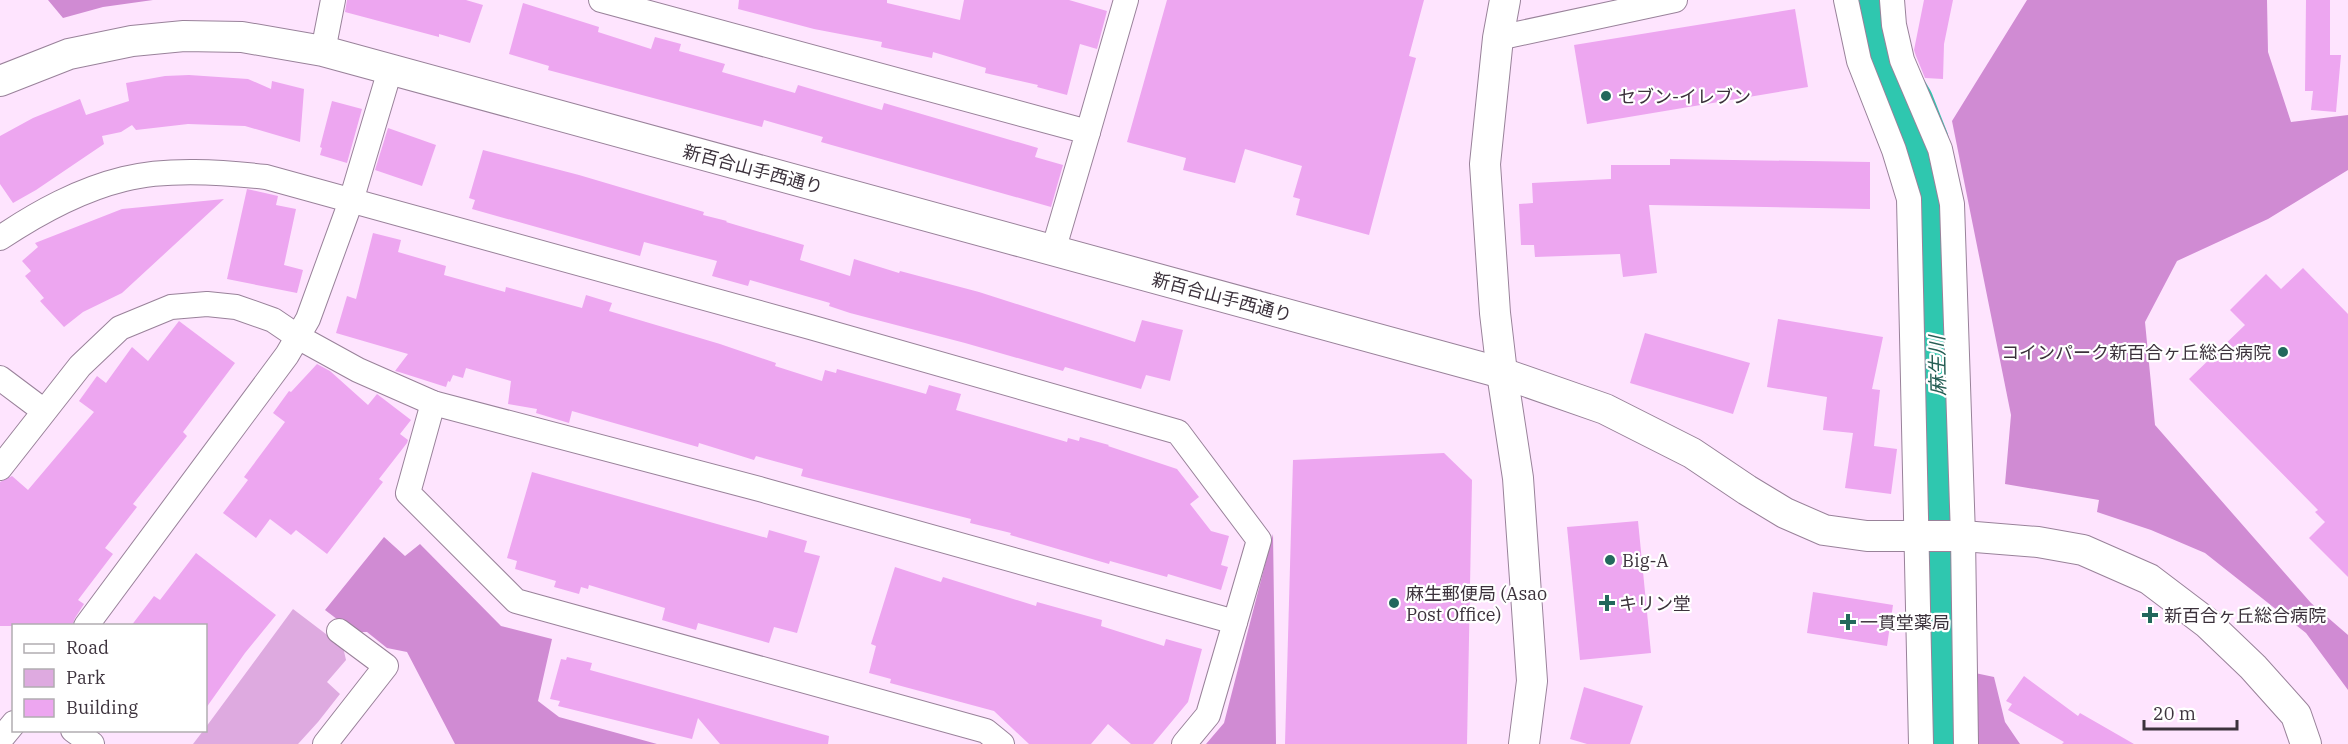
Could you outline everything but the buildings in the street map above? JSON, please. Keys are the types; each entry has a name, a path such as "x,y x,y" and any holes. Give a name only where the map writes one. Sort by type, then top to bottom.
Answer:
{"street":[{"path":"323,51 333,0"},
{"path":"601,0 682,10 1088,132"},
{"path":"1053,250 1126,0"},
{"path":"1504,0 1485,164 1502,373 1518,478 1532,681 1524,744"},
{"path":"1498,38 1676,0"},
{"path":"1846,0 1859,61 1894,150 1909,199 1919,537 1921,744"},
{"path":"1892,0 1894,25 1902,60 1940,149 1952,204 1957,536 1966,744"},
{"name":"新百合山手西通り","path":"0,81 69,54 132,41 184,36 242,37 323,51 1502,373 1605,409 1692,453 1785,513 1824,530 1867,536 1957,536 2038,542 2083,549 2149,579 2207,622 2253,667 2296,715 2306,744"},
{"path":"87,624 287,355 308,319 351,201 390,70"},
{"path":"0,238 37,214 86,191 126,178 176,173 224,172 266,177 810,327 1178,432 1259,540 1208,716 1184,744"},
{"path":"0,468 80,366 120,328 171,307 207,304 236,307 273,320 358,370 433,403 764,490 1235,622"},
{"path":"0,378 44,411"},
{"path":"433,403 408,493 516,601 986,731 1002,744"},
{"path":"325,744 386,666 339,631"},
{"path":"0,740 12,725"},
{"path":"76,732 92,744"}],"green space":[{"path":"293,609 343,647 346,660 327,682 340,694 298,744 193,744 202,732 207,732 207,726"}],"shaded area":[{"path":"48,0 153,0 103,7 63,18"},
{"path":"2027,0 2267,0 2268,52 2291,122 2348,115 2348,170 2268,219 2177,261 2145,322 2155,425 2311,603 2348,635 2348,690 2306,633 2205,553 2151,530 2097,512 2099,500 2005,484 2011,415 1952,121"},
{"path":"1273,534 1276,744 1206,744 1224,723"},
{"path":"384,537 405,556 420,544 501,626 552,639 538,701 559,717 657,744 455,744 407,652 387,648 367,632 354,632 325,610"},
{"path":"1975,673 1994,677 2005,722 2020,744 1977,744"}],"waterway":[{"name":"麻生川","path":"1868,0 1881,62 1906,104 1921,142 1934,214 1945,744"}],"place":[{"name":"セブン-イレブン","path":"1606,96"},
{"name":"コインパーク新百合ヶ丘総合病院","path":"2283,352"},
{"name":"Big-A","path":"1610,560"},
{"name":"麻生郵便局 (Asao Post Office)","path":"1394,603"},
{"name":"キリン堂","path":"1607,603"},
{"name":"新百合ヶ丘総合病院","path":"2150,615"},
{"name":"一貫堂薬局","path":"1848,622"}]}
